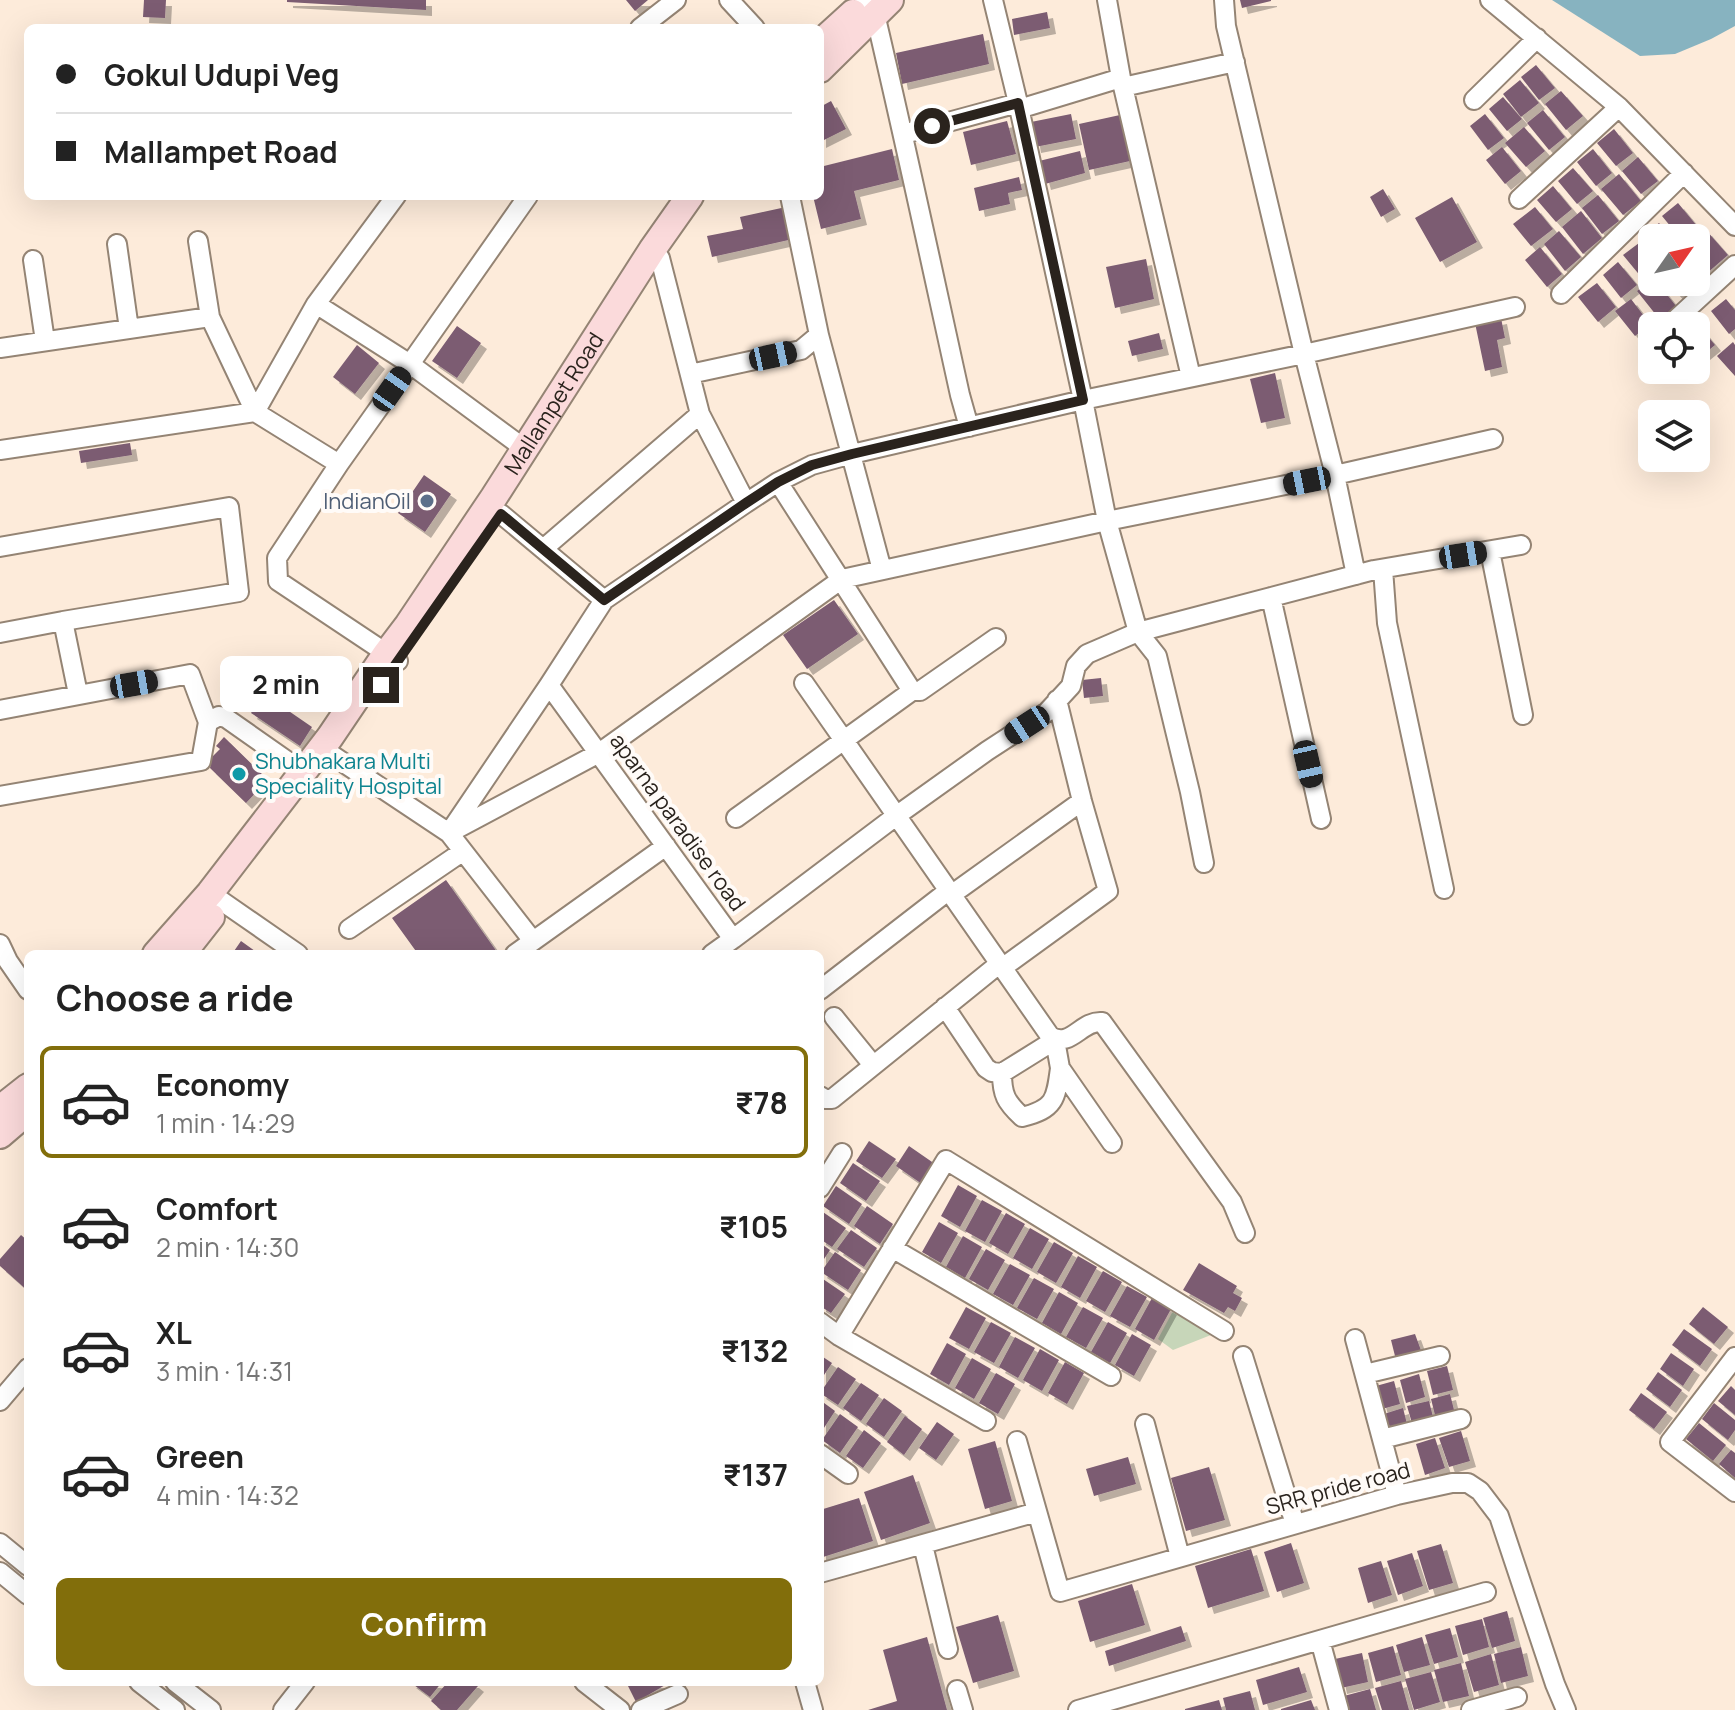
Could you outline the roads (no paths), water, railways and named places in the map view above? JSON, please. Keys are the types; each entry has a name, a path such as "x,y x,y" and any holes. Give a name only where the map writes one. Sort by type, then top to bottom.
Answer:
{"main road":[{"path":"824,40 874,4"},
{"path":"824,64 874,4"},
{"name":"Mallampet Road","path":"184,950 216,897 303,772 501,514 552,419 689,200"},
{"name":"Mallampet Road","path":"160,950 216,897 332,755 392,658 408,625 525,449 552,419"},
{"path":"0,1109 24,1090"},
{"path":"0,1135 24,1114"}],"street":[{"path":"645,24 676,0"},
{"path":"729,0 751,24"},
{"path":"993,0 1019,106 1107,521 1138,632 1157,656 1204,863"},
{"path":"1107,0 1122,82 1191,377"},
{"path":"1224,0 1226,26 1335,475 1356,575"},
{"path":"1490,0 1619,107 1735,226"},
{"path":"874,4 969,427"},
{"path":"1474,100 1537,38"},
{"path":"904,134 1122,82 1235,62"},
{"path":"1519,199 1619,107"},
{"path":"1561,294 1684,173"},
{"path":"255,412 316,304 393,200"},
{"path":"392,658 278,581 277,558 339,464 525,200"},
{"path":"791,200 819,335 882,570"},
{"path":"198,241 210,317 255,412 339,464"},
{"path":"117,244 129,329"},
{"path":"656,254 700,414 746,503"},
{"path":"33,260 45,341"},
{"path":"1684,312 1735,265"},
{"path":"316,304 410,364 525,449"},
{"path":"449,833 604,600 778,482 812,465 1083,400 1515,307"},
{"path":"0,348 210,317"},
{"path":"690,374 801,350 819,335"},
{"path":"0,450 255,412"},
{"path":"543,549 700,414"},
{"path":"449,833 599,753 842,579 1493,439"},
{"path":"778,482 912,691"},
{"path":"0,547 229,507 239,592 0,633"},
{"path":"501,514 604,600"},
{"path":"824,1098 832,1099 945,1007 1108,891 1057,700 1071,686 1076,666 1087,654 1138,632 1356,575 1521,545"},
{"path":"1490,551 1523,715"},
{"path":"1383,569 1387,623 1444,889"},
{"path":"1271,597 1321,819"},
{"path":"63,621 78,694"},
{"path":"736,818 912,691 920,691 996,638"},
{"path":"0,710 190,674 208,722 201,761 0,796"},
{"path":"804,683 1055,1040 1060,1068 1057,1089 1051,1105 1040,1113 1022,1117 1012,1108 1002,1092 1002,1073"},
{"name":"aparna paradise road","path":"549,685 733,939 896,816 1047,712 1057,700"},
{"path":"208,722 219,716 226,718 303,772"},
{"path":"332,755 449,833 533,941"},
{"path":"824,987 949,893 1082,801"},
{"path":"521,950 666,846"},
{"path":"349,929 462,852"},
{"path":"216,897 292,950"},
{"path":"718,950 733,939"},
{"path":"0,944 24,984"},
{"path":"945,1007 986,1068 1002,1073 1055,1040 1063,1040 1095,1022 1102,1022 1232,1202 1245,1233"},
{"path":"834,1017 873,1065"},
{"path":"1060,1068 1112,1143"},
{"path":"824,1182 842,1153"},
{"path":"839,1336 946,1160 1224,1331"},
{"path":"892,1248 1111,1376"},
{"path":"824,1325 986,1421"},
{"path":"1355,1339 1397,1495"},
{"path":"1243,1356 1295,1524"},
{"path":"1365,1374 1440,1356"},
{"path":"1735,1357 1670,1442 1735,1492"},
{"path":"0,1401 24,1373"},
{"path":"1382,1439 1461,1419"},
{"path":"1145,1424 1180,1557"},
{"name":"SRR pride road","path":"1017,1441 1060,1592 1397,1495 1452,1483 1468,1483 1480,1491 1499,1516 1566,1710"},
{"path":"824,1457 848,1474"},
{"path":"824,1572 1037,1512"},
{"path":"0,1543 24,1563"},
{"path":"923,1545 948,1649"},
{"path":"0,1572 24,1592"},
{"path":"1078,1710 1486,1592"},
{"path":"1320,1640 1339,1710"},
{"path":"148,1686 175,1710"},
{"path":"180,1686 211,1710"},
{"path":"283,1710 302,1686"},
{"path":"589,1686 620,1710"},
{"path":"806,1686 813,1710"},
{"path":"957,1690 963,1710"},
{"path":"641,1710 678,1695"},
{"path":"1471,1710 1517,1697"}],"water":[{"path":"1552,0 1735,0 1735,26 1675,54 1640,56"}],"place":[{"name":"IndianOil","path":"427,501"},
{"name":"Shubhakara Multi Speciality Hospital","path":"239,774"}]}
